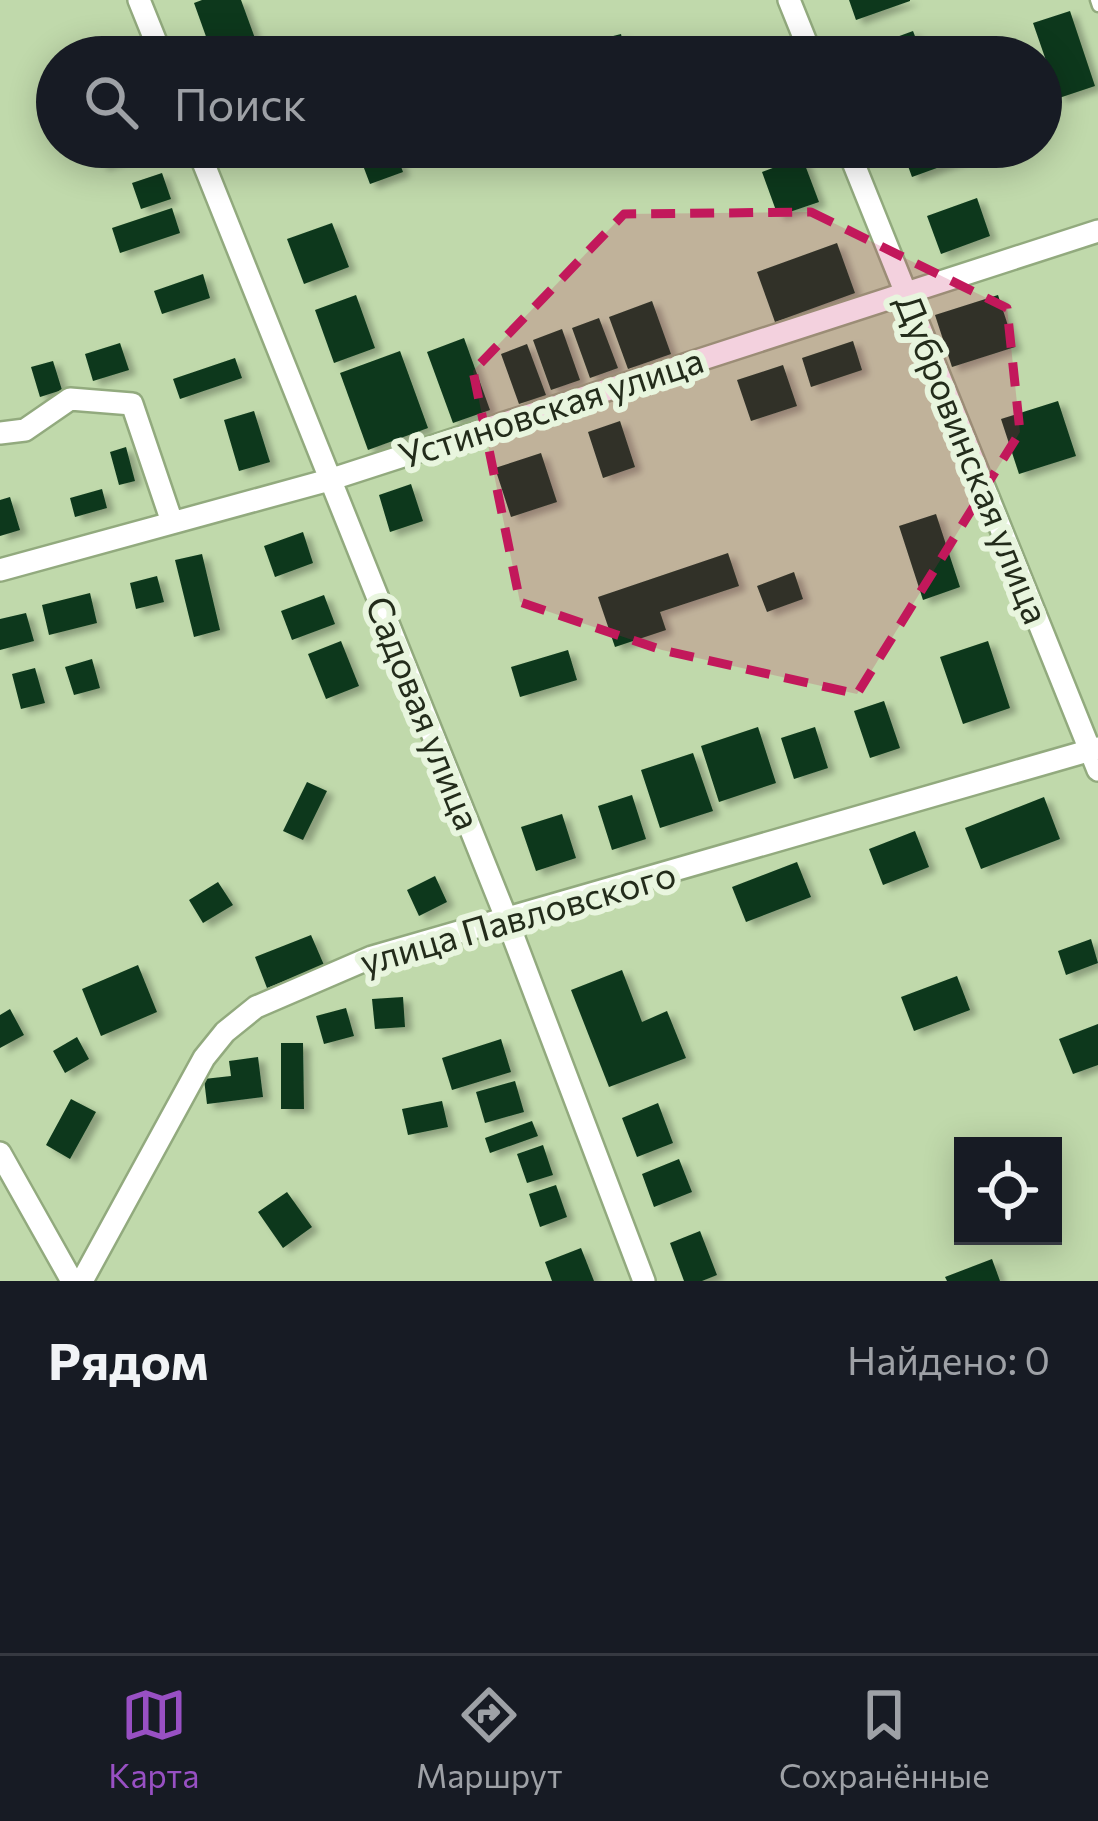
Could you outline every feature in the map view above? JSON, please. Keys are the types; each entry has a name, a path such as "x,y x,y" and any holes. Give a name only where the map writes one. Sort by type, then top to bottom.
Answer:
{"street":[{"path":"139,0 154,36"},
{"path":"789,0 804,36"},
{"name":"Садовая улица","path":"205,168 507,920 644,1281"},
{"name":"Дубровинская улица","path":"855,168 1095,756"},
{"name":"Устиновская улица","path":"0,570 329,480 1098,231"},
{"path":"0,434 25,430 70,399 132,404 172,523"},
{"name":"улица Павловского","path":"82,1281 203,1058 256,1007 372,957 1095,756"},
{"path":"0,1153 72,1281"}],"highlighted area":[{"path":"811,212 1007,308 1020,432 857,694 662,650 520,602 473,371 624,214"}],"building":[{"path":"241,0 254,36 206,36 194,3"},
{"path":"849,0 910,0 910,1 856,20"},
{"path":"1070,11 1095,86 1062,97 1062,36 1038,36 1033,23"},
{"path":"364,168 402,168 403,172 370,184"},
{"path":"806,168 819,202 778,216 762,172"},
{"path":"909,168 937,168 912,177"},
{"path":"162,173 171,199 141,209 132,183"},
{"path":"977,198 990,236 941,254 927,216"},
{"path":"172,208 180,233 120,253 112,228"},
{"path":"332,223 349,267 304,284 287,239"},
{"path":"837,243 855,293 775,322 757,272"},
{"path":"203,274 210,298 162,314 154,291"},
{"path":"356,295 375,348 334,363 315,310"},
{"path":"998,295 1015,347 952,367 935,315"},
{"path":"652,301 671,354 628,369 609,317"},
{"path":"599,318 618,368 590,378 572,328"},
{"path":"562,329 580,380 551,390 533,340"},
{"path":"464,338 490,410 453,423 427,352"},
{"path":"853,341 862,370 811,387 802,358"},
{"path":"120,343 129,370 93,381 85,354"},
{"path":"527,344 546,395 519,404 501,354"},
{"path":"400,351 428,428 368,450 340,373"},
{"path":"235,358 242,378 180,399 173,379"},
{"path":"53,361 62,390 40,397 31,367"},
{"path":"783,365 797,406 751,421 737,380"},
{"path":"1058,401 1076,456 1019,474 1001,419"},
{"path":"254,411 270,462 239,471 224,420"},
{"path":"620,421 635,467 603,478 588,432"},
{"path":"126,447 135,481 119,485 110,452"},
{"path":"541,453 557,502 511,517 495,468"},
{"path":"411,484 423,521 390,532 379,495"},
{"path":"102,489 107,508 75,517 70,498"},
{"path":"10,497 20,530 0,536 0,500"},
{"path":"936,514 960,587 923,600 899,526"},
{"path":"303,532 313,563 275,577 264,546"},
{"path":"728,553 739,586 660,612 666,630 615,647 598,597"},
{"path":"202,554 220,630 194,637 175,560"},
{"path":"794,572 803,599 767,612 757,586"},
{"path":"157,576 164,602 136,609 130,583"},
{"path":"90,593 97,623 49,635 42,605"},
{"path":"324,595 335,624 292,640 281,611"},
{"path":"26,613 34,641 0,650 0,619"},
{"path":"341,641 359,686 326,699 308,654"},
{"path":"988,641 1010,708 963,724 940,657"},
{"path":"568,650 577,680 520,697 511,667"},
{"path":"92,659 100,688 74,695 65,667"},
{"path":"35,668 45,703 21,709 12,674"},
{"path":"884,701 900,748 870,758 854,711"},
{"path":"758,727 776,783 719,802 701,746"},
{"path":"815,727 828,768 794,779 781,738"},
{"path":"693,753 713,811 660,828 641,770"},
{"path":"307,782 327,791 303,840 283,831"},
{"path":"632,795 646,839 612,850 598,806"},
{"path":"1044,797 1060,839 981,869 965,828"},
{"path":"562,814 576,858 536,871 521,827"},
{"path":"915,831 929,867 883,885 869,849"},
{"path":"797,862 811,897 746,922 732,887"},
{"path":"435,876 447,902 419,916 407,890"},
{"path":"218,882 233,905 203,923 189,900"},
{"path":"311,935 324,965 267,988 255,957"},
{"path":"1091,939 1098,963 1066,975 1058,951"},
{"path":"138,965 157,1012 101,1036 82,989"},
{"path":"622,970 642,1022 667,1011 686,1058 609,1087 571,990"},
{"path":"957,976 970,1010 914,1031 901,997"},
{"path":"403,997 405,1027 375,1029 372,999"},
{"path":"346,1008 354,1036 324,1044 316,1016"},
{"path":"10,1009 24,1035 0,1048 0,1015"},
{"path":"1098,1024 1098,1065 1073,1074 1059,1039"},
{"path":"77,1037 89,1059 65,1073 53,1051"},
{"path":"501,1039 511,1072 452,1090 442,1058"},
{"path":"281,1043 303,1043 304,1109 281,1109"},
{"path":"258,1057 263,1097 207,1104 204,1079 231,1076 229,1061"},
{"path":"515,1081 524,1112 485,1123 476,1092"},
{"path":"71,1099 96,1112 70,1159 46,1145"},
{"path":"442,1101 448,1127 408,1135 402,1109"},
{"path":"658,1103 673,1143 637,1157 622,1118"},
{"path":"532,1121 538,1136 490,1153 485,1138"},
{"path":"543,1145 553,1175 527,1183 517,1154"},
{"path":"679,1159 692,1192 654,1207 642,1174"},
{"path":"556,1185 567,1217 540,1227 529,1194"},
{"path":"287,1192 312,1227 283,1248 258,1212"},
{"path":"700,1231 717,1275 684,1281 670,1243"},
{"path":"581,1248 594,1281 552,1281 545,1262"},
{"path":"992,1259 1000,1281 947,1281 945,1277"}]}
